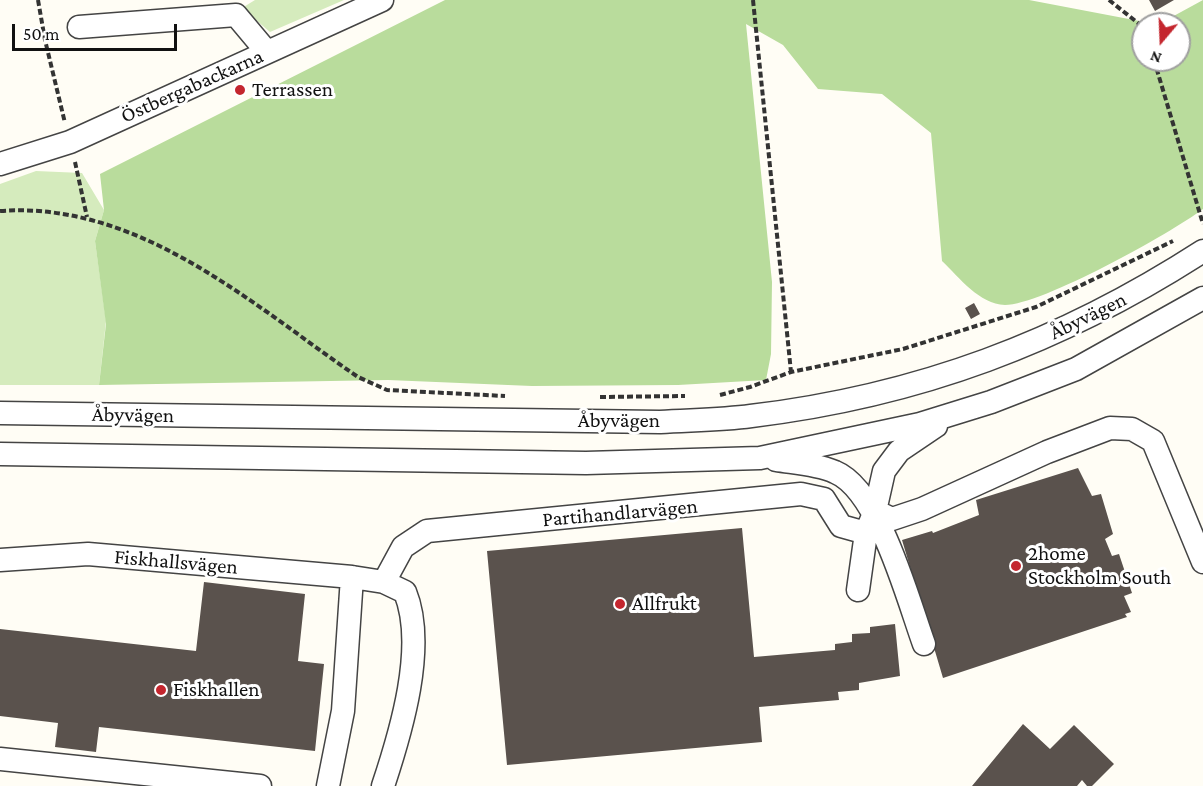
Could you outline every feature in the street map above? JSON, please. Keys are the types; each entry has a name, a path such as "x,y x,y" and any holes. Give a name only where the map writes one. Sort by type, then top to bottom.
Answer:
{"street":[{"name":"Östbergabackarna","path":"0,164 70,142 382,0"},
{"path":"79,27 230,7 267,52"},
{"name":"Åbyvägen","path":"0,413 648,422 750,416 883,393 972,368 1033,344 1106,309 1203,251"},
{"name":"Åbyvägen","path":"0,454 586,463 760,458 850,441 954,414 1076,369 1203,298"},
{"path":"858,590 866,533 875,511 884,471 892,459 954,414"},
{"path":"875,511 892,519 922,509 1078,440 1110,428 1132,429 1153,441 1202,561"},
{"path":"760,458 836,472 849,481 875,511 924,644"},
{"name":"Partihandlarvägen","path":"384,582 403,547 427,531 801,494 824,499 841,526 866,533"},
{"name":"Fiskhallsvägen","path":"0,560 88,554 352,577"},
{"path":"327,786 343,711 352,577 384,582 405,592 415,627 413,659 396,749 382,786"},
{"path":"0,759 260,786"}],"path":[{"path":"38,0 45,40 87,217"},
{"path":"753,0 791,372"},
{"path":"1109,0 1131,17"},
{"path":"1158,72 1203,224"},
{"path":"0,211 26,209 87,217 137,235 185,257 358,377 387,390 507,396"},
{"path":"718,395 750,387 791,372 903,349 1036,307 1182,236"},
{"path":"599,397 690,396"}],"green space":[{"path":"255,0 344,0 270,32 242,8"},
{"path":"445,0 1029,0 1131,19 1131,72 1191,72 1191,12 1181,12 1203,0 1203,209 1106,266 1047,293 1023,302 1005,305 996,304 978,295 942,261 931,133 882,94 818,89 783,45 746,24 772,282 771,354 766,380 678,385 532,386 388,380 99,385 106,324 95,241 104,210 100,174"},
{"path":"36,171 82,173 104,210 95,241 106,321 99,385 0,385 0,184"}],"building":[{"path":"1149,0 1174,0 1155,11"},
{"path":"974,303 980,314 971,319 965,308"},
{"name":"2home Stockholm South","path":"1078,468 1092,496 1101,494 1113,534 1105,539 1112,556 1119,554 1132,593 1124,596 1131,612 1125,614 1127,617 943,678 902,540 932,531 933,533 979,515 976,500"},
{"name":"Allfrukt","path":"742,528 754,657 835,650 835,644 852,642 852,634 870,633 870,627 895,624 900,676 859,683 859,690 838,692 839,700 759,707 762,742 507,765 487,551"},
{"name":"Fiskhallen","path":"204,582 305,594 298,661 324,664 315,751 99,727 96,752 55,747 58,723 0,716 0,629 196,651"},
{"path":"1023,724 1050,749 1074,725 1114,764 1092,786 1087,786 1082,780 1077,786 972,786"}],"place":[{"name":"Terrassen","path":"240,90"},
{"name":"2home Stockholm South","path":"1016,566"},
{"name":"Allfrukt","path":"620,604"},
{"name":"Fiskhallen","path":"161,690"}]}
